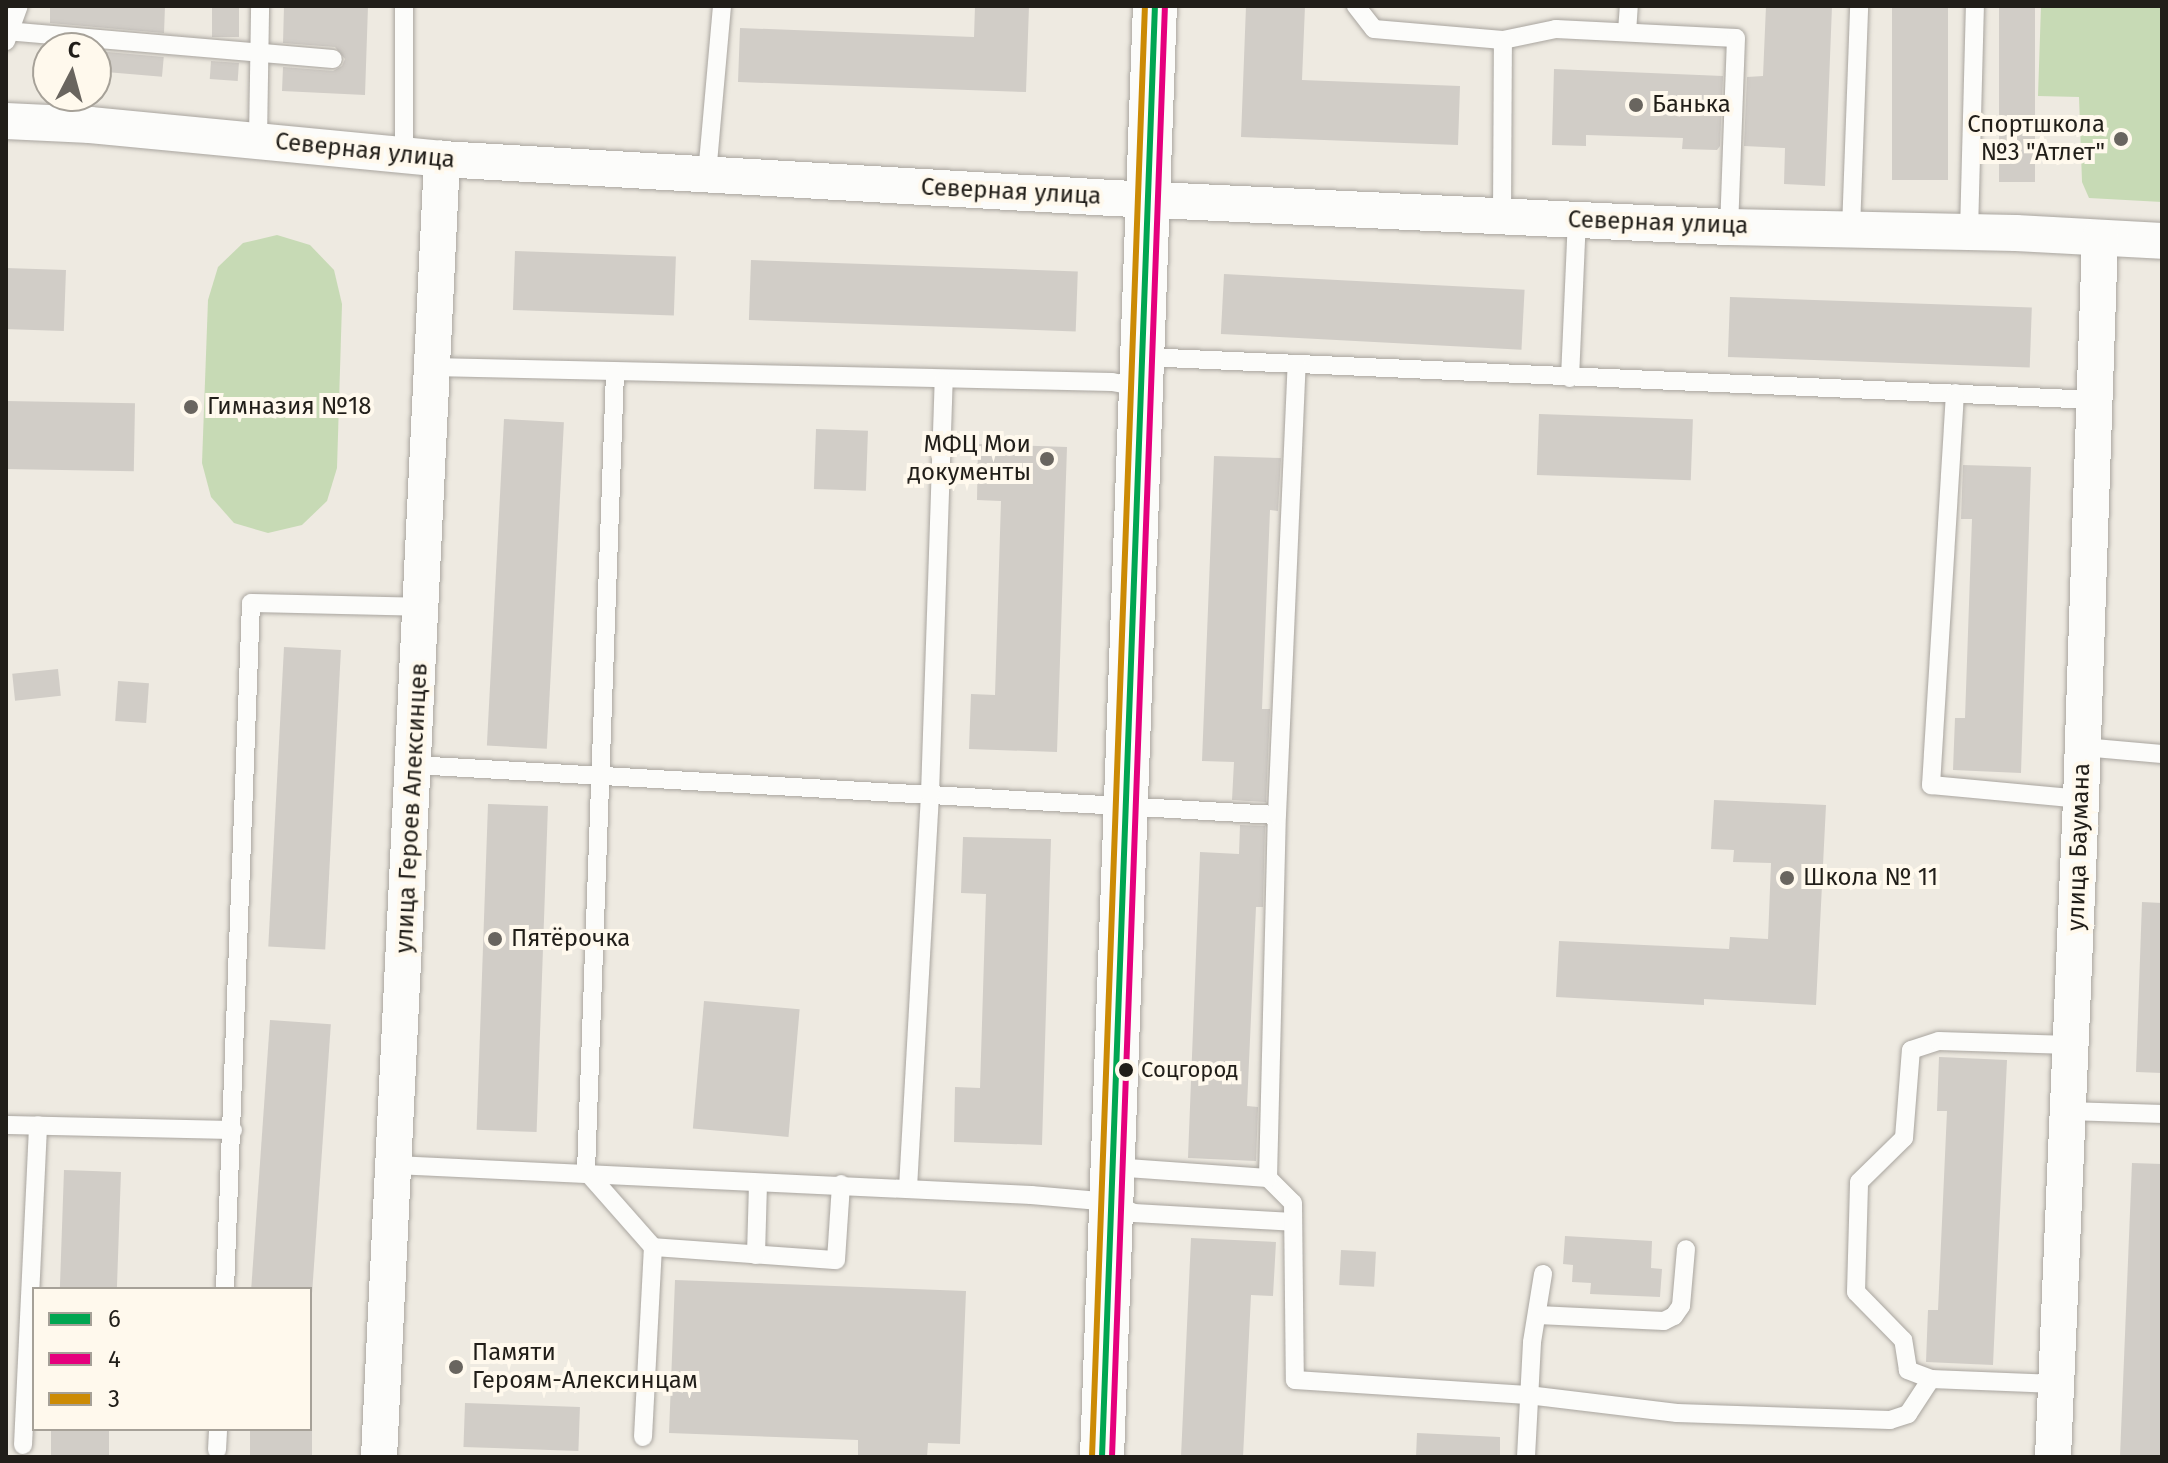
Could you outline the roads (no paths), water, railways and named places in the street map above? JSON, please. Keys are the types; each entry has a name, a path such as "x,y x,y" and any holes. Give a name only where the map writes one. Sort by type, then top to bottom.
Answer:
{"street":[{"path":"1102,1457 1155,6"},
{"name":"Северная улица","path":"6,121 258,140 442,159 1150,200 1729,227 1969,232 2162,241"},
{"name":"улица Героев Алексинцев","path":"379,1457 442,159"},
{"name":"улица Баумана","path":"2053,1457 2081,799 2100,238"}],"lane":[{"path":"19,6 7,35 333,59"},
{"path":"258,140 260,6"},
{"path":"404,6 404,156"},
{"path":"707,174 722,6"},
{"path":"1356,6 1374,29 1503,40 1556,29 1736,38 1729,227"},
{"path":"1627,32 1629,6"},
{"path":"1851,229 1859,6"},
{"path":"1969,232 1975,6"},
{"path":"1502,216 1503,40"},
{"path":"1570,378 1577,220"},
{"path":"432,367 1112,382 1143,372 1297,364 2096,400"},
{"path":"1297,364 1277,815 1268,1178 1293,1203 1295,1380 1528,1395 1677,1413 1890,1420 1908,1414 1931,1379"},
{"path":"615,373 586,1171 653,1247 836,1260 841,1184"},
{"path":"908,1188 930,794 944,380"},
{"path":"1955,393 1931,785 2081,799"},
{"path":"225,1287 251,603 421,607"},
{"path":"2083,747 2162,754"},
{"path":"414,765 1277,815"},
{"path":"2056,1384 1931,1379 1908,1370 1903,1340 1856,1292 1859,1182 1904,1138 1911,1050 1939,1041 2070,1045"},
{"path":"2068,1111 2162,1114"},
{"path":"6,1125 233,1130"},
{"path":"23,1445 38,1125"},
{"path":"395,1165 586,1171 758,1183 908,1188 1112,1185 1268,1178"},
{"path":"756,1255 758,1183"},
{"path":"1112,1185 1134,1213 1293,1222"},
{"path":"643,1437 653,1247"},
{"path":"1538,1315 1664,1321 1674,1316 1681,1306 1686,1249"},
{"path":"1526,1457 1528,1395 1543,1274"},
{"path":"217,1450 218,1431"}],"place":[{"name":"Банька","path":"1636,105"},
{"name":"Спортшкола №3 \"Атлет\"","path":"2121,139"},
{"name":"Гимназия №18","path":"191,407"},
{"name":"МФЦ Мои документы","path":"1047,459"},
{"name":"Школа № 11","path":"1787,878"},
{"name":"Пятёрочка","path":"495,939"},
{"name":"Соцгород","path":"1126,1070"},
{"name":"Памяти Героям-Алексинцам","path":"456,1367"}]}
